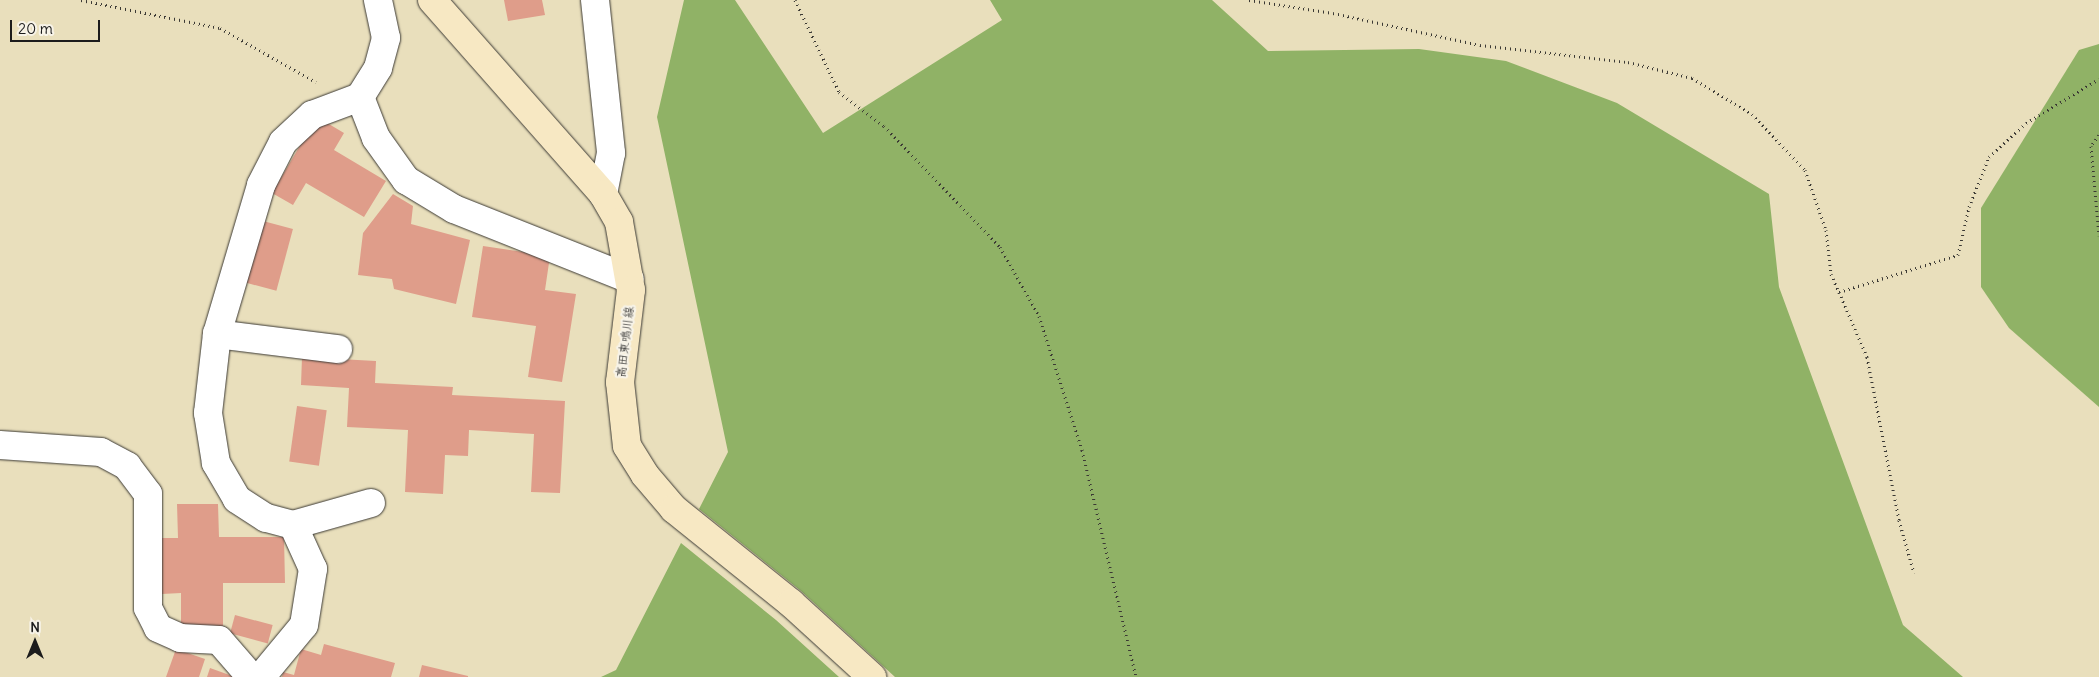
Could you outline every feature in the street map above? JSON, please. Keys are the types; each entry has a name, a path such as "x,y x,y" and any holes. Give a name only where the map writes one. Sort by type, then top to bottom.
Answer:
{"main road":[{"name":"高田東鳴川線","path":"432,0 603,194 619,222 630,279 620,382 627,446 674,509 791,603 872,677"}],"street":[{"path":"372,503 293,525 266,518 237,499 216,463 208,413 217,334 261,185 283,142 312,115 360,97 378,68 386,38 378,0"},
{"path":"595,0 611,153 603,194"},
{"path":"360,97 376,138 406,180 454,209 630,279"},
{"path":"217,334 338,349"},
{"path":"0,446 101,452 127,466 148,494 148,608 158,628 180,638 219,640 251,677"},
{"path":"261,677 304,626 313,569 293,525"}],"path":[{"path":"81,0 220,28 321,84 360,97"},
{"path":"794,0 816,53 839,92 884,126 1000,248 1038,316 1082,450 1136,677"},
{"path":"1249,0 1333,13 1480,45 1628,62 1692,78 1752,114 1805,170 1826,230 1831,274 1867,357 1898,520 1914,572"},
{"path":"1839,292 1958,255 1969,206 1989,157 2026,123 2099,79"},
{"path":"2099,135 2092,146 2099,236"}],"green space":[{"path":"684,0 735,0 823,133 1002,20 990,0 1212,0 1268,51 1419,49 1506,61 1617,103 1769,194 1779,287 1903,625 1963,677 895,677 801,591 699,509 728,452 657,117"},
{"path":"2099,44 2099,407 2009,328 1981,287 1981,208 2079,50"},
{"path":"681,543 776,620 839,677 601,677 616,670"}],"building":[{"path":"504,0 542,0 545,15 508,21"},
{"path":"317,117 344,133 334,150 386,181 364,217 306,183 293,205 272,193"},
{"path":"393,194 413,206 411,224 470,240 456,304 394,289 392,279 358,275 363,233"},
{"path":"263,221 293,229 276,291 246,283"},
{"path":"483,246 550,256 545,290 576,294 562,382 528,377 536,326 472,317"},
{"path":"302,357 376,361 375,383 453,387 452,395 565,401 560,493 531,492 534,434 469,430 468,456 445,455 443,494 405,492 408,430 347,427 349,388 301,385"},
{"path":"297,406 327,410 319,466 289,461"},
{"path":"177,504 218,504 219,537 284,537 285,583 223,583 223,626 181,626 181,593 162,594 161,538 178,538"},
{"path":"235,615 273,625 268,643 230,633"},
{"path":"324,644 395,663 391,677 282,677 283,672 294,675 301,649 321,655"},
{"path":"176,649 205,659 199,677 166,677"},
{"path":"422,665 468,676 468,677 419,677"},
{"path":"210,668 235,677 207,677"}]}
